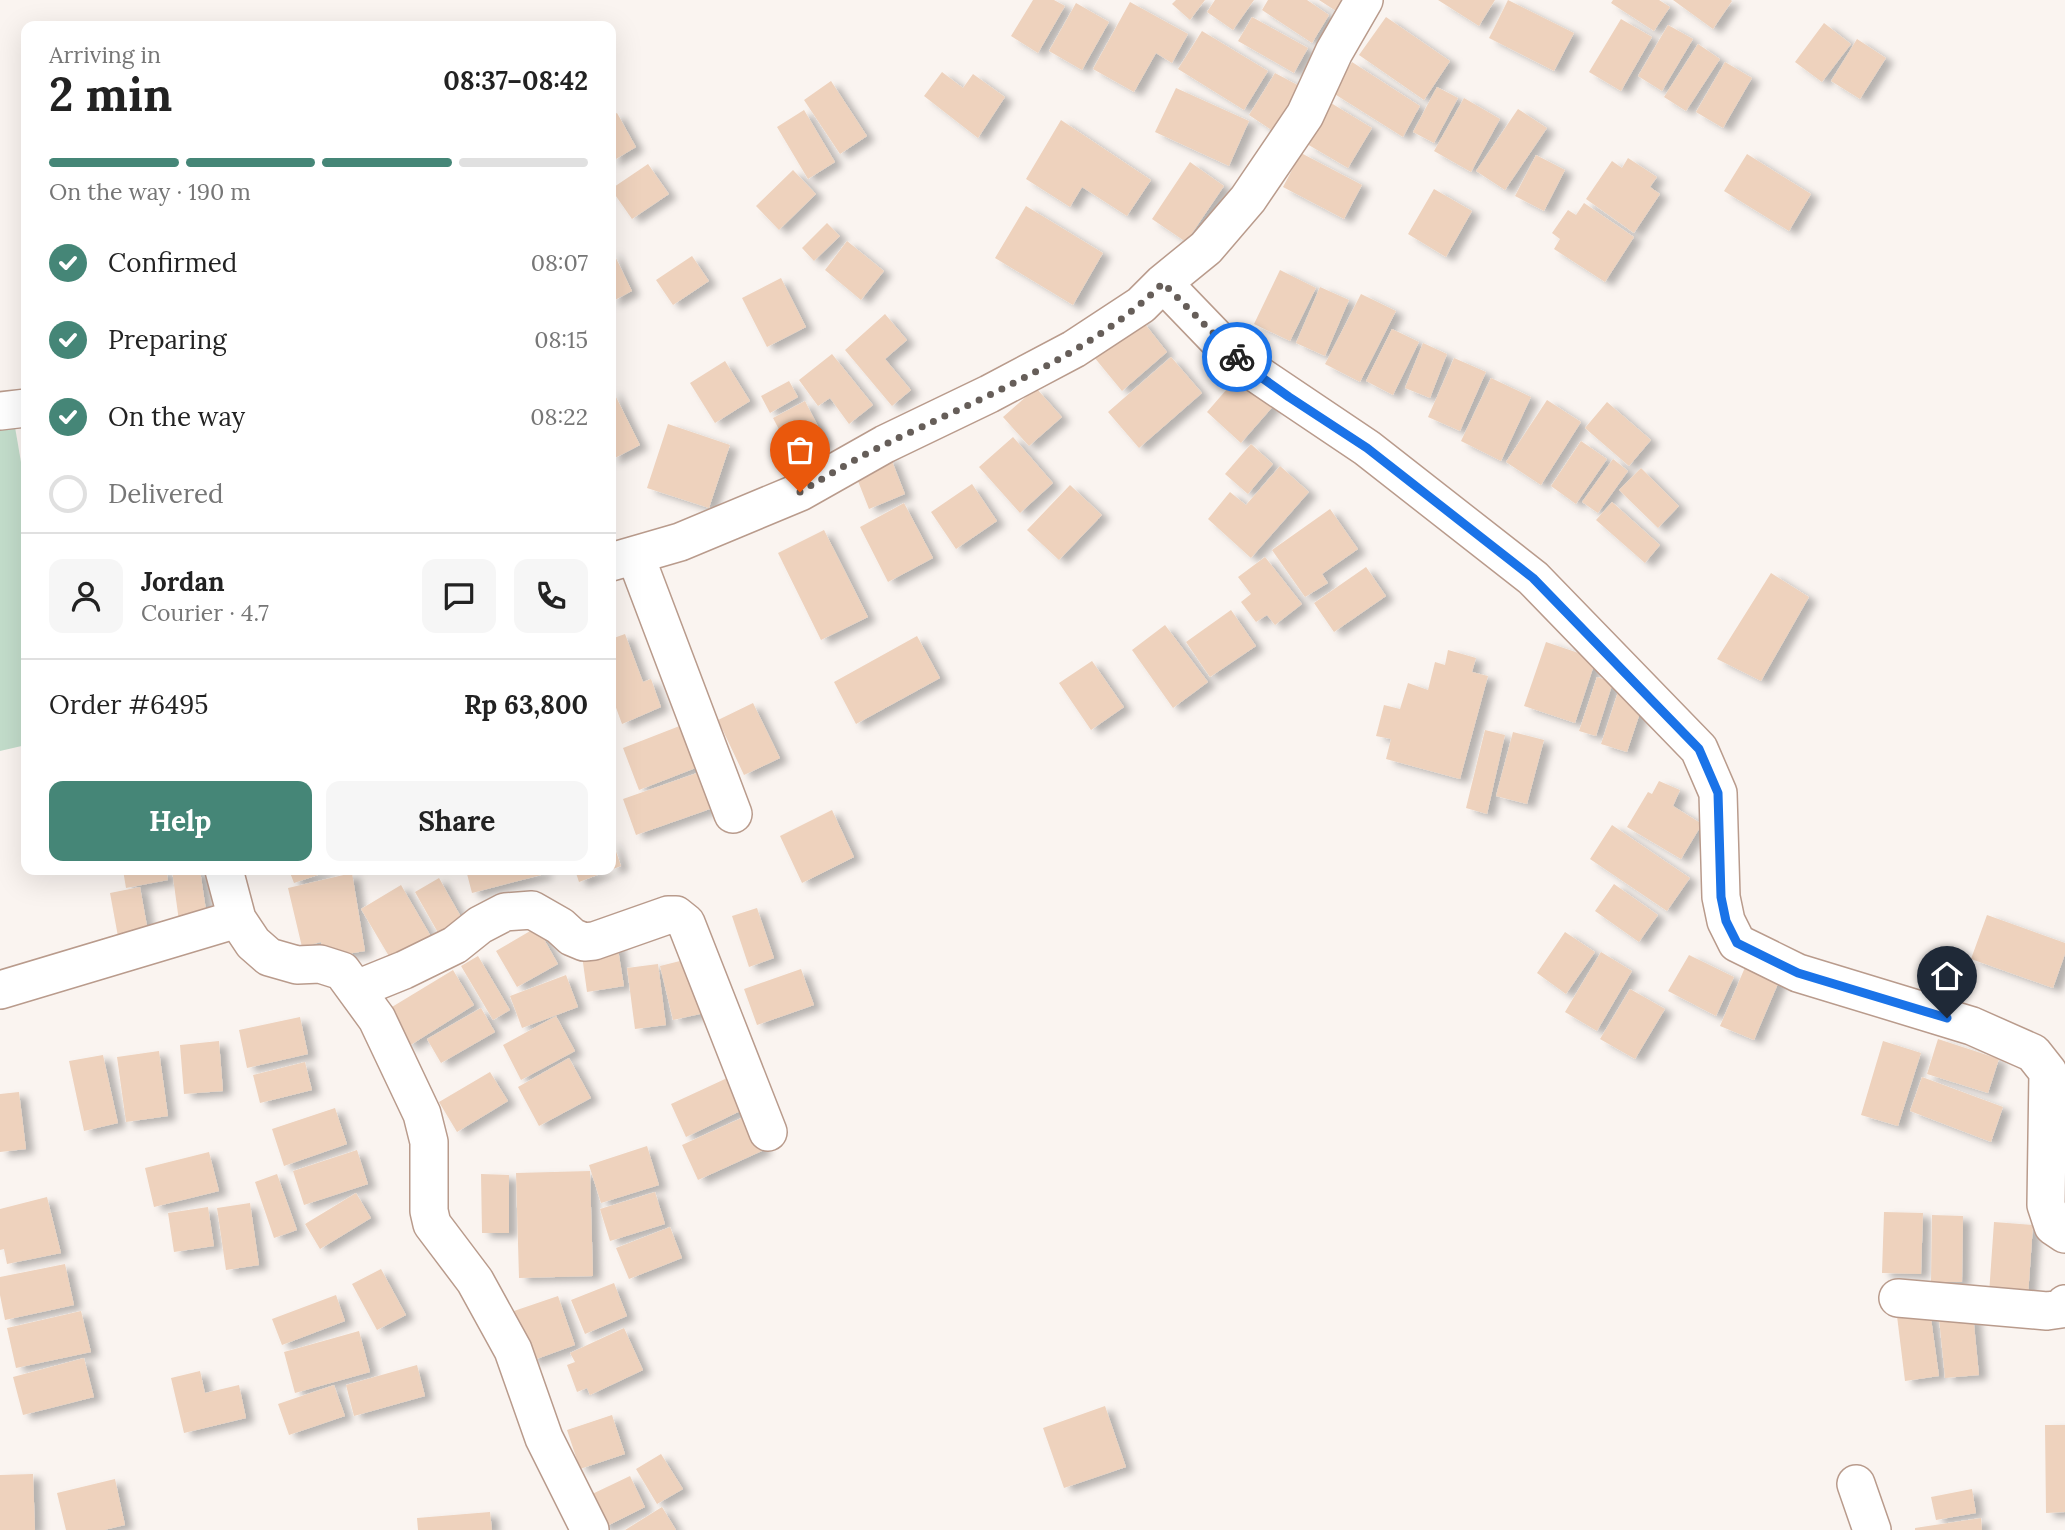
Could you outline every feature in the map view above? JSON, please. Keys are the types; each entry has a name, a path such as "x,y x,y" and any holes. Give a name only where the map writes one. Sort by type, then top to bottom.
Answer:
{"street":[{"path":"733,814 623,559 680,542 800,492 885,444 1074,349 1141,305 1206,248 1248,199 1305,115 1334,52 1364,0"},
{"path":"1163,283 1216,338 1254,372 1367,448 1533,578 1699,749 1718,793 1721,897 1726,921 1737,943 1798,973 1972,1026 2034,1053 2043,1062 2048,1072 2046,1205 2053,1226 2065,1234"},
{"path":"0,411 21,409"},
{"path":"225,875 237,919 253,943 269,957 297,965 320,964 342,971 377,1019 422,1114 429,1142 429,1211 432,1224 475,1282 513,1350 544,1438 590,1530"},
{"path":"357,989 456,945 480,925 505,912 532,910 584,942 594,941 668,915 676,915 686,923 768,1132"},
{"path":"0,990 237,919"},
{"path":"1898,1298 2047,1311 2061,1309 2065,1304"},
{"path":"1856,1484 1872,1530"}],"green space":[{"path":"11,404 21,462 21,746 0,751 0,406"}],"building":[{"path":"1033,0 1054,0 1065,6 1038,53 1011,36"},
{"path":"1176,0 1205,0 1190,20 1172,4"},
{"path":"1215,0 1254,0 1233,30 1207,12"},
{"path":"1268,0 1307,0 1329,15 1312,43 1262,10"},
{"path":"1319,0 1343,0 1336,11"},
{"path":"1438,0 1495,0 1479,26"},
{"path":"1508,0 1574,33 1554,71 1489,38"},
{"path":"1613,0 1659,0 1670,7 1654,31 1611,3"},
{"path":"1673,0 1731,0 1732,1 1713,29"},
{"path":"1130,2 1188,34 1172,63 1156,53 1134,92 1093,69"},
{"path":"1076,3 1109,22 1082,70 1049,51"},
{"path":"1252,17 1308,48 1294,73 1238,41"},
{"path":"1386,17 1450,61 1424,100 1359,55"},
{"path":"1621,19 1652,37 1621,91 1589,72"},
{"path":"1824,23 1851,44 1822,82 1795,62"},
{"path":"1668,25 1693,39 1662,91 1638,76"},
{"path":"1202,31 1268,71 1244,110 1178,69"},
{"path":"1857,39 1886,58 1860,99 1831,81"},
{"path":"1698,44 1720,59 1686,111 1664,97"},
{"path":"1352,62 1420,106 1403,137 1333,93"},
{"path":"1725,62 1752,78 1723,128 1696,112"},
{"path":"942,72 963,88 973,74 1005,97 978,138 924,96"},
{"path":"1275,73 1303,88 1273,131 1249,115"},
{"path":"831,81 867,136 840,154 804,100"},
{"path":"1437,87 1458,98 1434,143 1413,132"},
{"path":"1176,88 1249,121 1229,166 1155,132"},
{"path":"1464,98 1500,119 1471,172 1434,151"},
{"path":"1331,103 1372,128 1348,168 1307,144"},
{"path":"1518,109 1547,128 1505,190 1476,171"},
{"path":"804,110 835,162 808,179 777,127"},
{"path":"616,114 636,147 616,159"},
{"path":"1061,120 1151,180 1127,216 1082,187 1070,207 1026,179"},
{"path":"1301,153 1362,185 1344,219 1283,187"},
{"path":"1747,154 1811,194 1789,231 1724,191"},
{"path":"1536,155 1565,170 1544,211 1515,196"},
{"path":"1628,158 1657,177 1650,187 1660,194 1634,233 1586,199 1612,161 1622,168"},
{"path":"1190,162 1224,186 1186,242 1152,219"},
{"path":"648,164 669,194 632,219 616,196 616,186"},
{"path":"793,170 816,194 779,230 756,206"},
{"path":"1434,189 1472,211 1446,257 1408,234"},
{"path":"1584,203 1634,237 1605,282 1554,249 1560,239 1552,233 1568,210 1576,215"},
{"path":"1026,206 1103,253 1073,305 995,258"},
{"path":"827,223 840,236 814,261 802,248"},
{"path":"847,241 884,271 861,300 825,270"},
{"path":"692,256 709,281 673,305 656,280"},
{"path":"616,258 632,291 616,299"},
{"path":"1280,270 1316,288 1290,341 1254,324"},
{"path":"781,278 806,327 767,347 742,298"},
{"path":"1320,287 1349,300 1325,356 1296,343"},
{"path":"1361,294 1396,311 1360,382 1325,364"},
{"path":"885,314 907,340 885,359 911,390 892,406 845,350"},
{"path":"1141,319 1167,352 1122,391 1094,357"},
{"path":"1392,329 1419,342 1393,395 1366,381"},
{"path":"1423,343 1447,354 1430,398 1405,388"},
{"path":"832,354 873,405 849,424 830,398 818,406 799,380"},
{"path":"1171,357 1202,393 1139,448 1108,412"},
{"path":"1454,358 1486,372 1460,431 1428,417"},
{"path":"725,361 750,401 715,423 690,383"},
{"path":"1240,374 1275,404 1241,443 1207,412"},
{"path":"1491,378 1531,397 1501,461 1461,441"},
{"path":"789,381 798,397 770,413 761,396"},
{"path":"1036,388 1062,417 1029,446 1003,417"},
{"path":"616,397 640,445 616,457"},
{"path":"1547,400 1581,422 1541,485 1506,462"},
{"path":"805,401 826,442 794,458 773,418"},
{"path":"1607,402 1651,440 1629,466 1585,428"},
{"path":"668,424 730,445 709,508 647,488"},
{"path":"1013,437 1053,483 1020,513 979,467"},
{"path":"1581,441 1607,459 1576,504 1551,486"},
{"path":"1251,444 1273,464 1248,494 1225,474"},
{"path":"890,456 905,494 869,509 854,471"},
{"path":"1613,459 1628,471 1598,513 1582,502"},
{"path":"1280,466 1309,492 1251,558 1208,519 1230,492 1246,505"},
{"path":"1641,468 1679,506 1658,528 1619,490"},
{"path":"972,484 997,521 956,549 931,512"},
{"path":"1070,485 1102,515 1059,560 1027,530"},
{"path":"1612,502 1660,545 1645,563 1596,520"},
{"path":"904,503 933,558 888,582 860,527"},
{"path":"1330,509 1358,549 1322,574 1328,583 1305,597 1272,550"},
{"path":"824,530 868,617 821,640 778,553"},
{"path":"1265,557 1302,604 1275,625 1267,615 1256,622 1241,602 1251,594 1238,577"},
{"path":"1366,567 1386,596 1334,632 1314,603"},
{"path":"1771,573 1809,597 1761,681 1717,659"},
{"path":"1231,610 1256,646 1210,677 1186,642"},
{"path":"1165,625 1208,682 1173,708 1132,650"},
{"path":"625,634 643,682 651,679 661,707 622,724 616,708 616,637"},
{"path":"917,636 940,678 856,724 834,682"},
{"path":"1546,642 1596,659 1575,723 1524,706"},
{"path":"1448,650 1476,658 1472,672 1488,676 1460,779 1386,759 1391,739 1376,736 1384,705 1400,709 1408,683 1428,690 1435,662 1445,665"},
{"path":"1092,661 1124,707 1091,730 1059,683"},
{"path":"1597,677 1613,682 1596,736 1579,731"},
{"path":"1618,692 1644,701 1627,752 1601,744"},
{"path":"753,703 780,758 744,775 718,720"},
{"path":"695,720 711,762 639,790 623,748"},
{"path":"1485,730 1505,735 1487,814 1466,808"},
{"path":"1513,732 1544,740 1527,804 1496,796"},
{"path":"697,773 710,809 636,835 623,799"},
{"path":"1659,781 1680,790 1673,806 1702,824 1681,859 1627,827 1648,792 1652,794"},
{"path":"832,810 854,857 802,883 780,836"},
{"path":"1612,825 1690,878 1667,911 1590,859"},
{"path":"616,852 621,866 616,868"},
{"path":"124,875 167,875 168,880 126,888"},
{"path":"173,875 201,875 207,917 179,921"},
{"path":"291,875 318,875 294,883"},
{"path":"352,875 365,951 323,958 321,942 302,947 288,888"},
{"path":"467,875 541,875 472,893"},
{"path":"577,875 597,875 579,882"},
{"path":"439,878 465,924 441,938 415,892"},
{"path":"1614,884 1658,915 1639,942 1595,911"},
{"path":"401,885 433,940 393,963 361,909"},
{"path":"140,887 149,937 119,942 110,893"},
{"path":"757,908 774,958 749,967 732,916"},
{"path":"1987,915 2065,943 2065,954 2053,988 1971,959"},
{"path":"537,927 558,964 517,987 496,951"},
{"path":"1565,932 1595,952 1566,994 1537,973"},
{"path":"617,943 624,986 587,992 581,948"},
{"path":"1601,952 1632,971 1597,1031 1565,1012"},
{"path":"1689,955 1734,977 1716,1016 1668,991"},
{"path":"478,956 510,1010 493,1020 461,966"},
{"path":"696,957 709,1012 673,1020 660,966"},
{"path":"1749,958 1783,972 1754,1040 1720,1026"},
{"path":"658,964 666,1025 635,1029 627,968"},
{"path":"801,969 814,1005 757,1025 744,989"},
{"path":"453,970 474,1005 409,1046 387,1010"},
{"path":"566,975 578,1007 522,1028 510,996"},
{"path":"1630,989 1665,1009 1635,1059 1600,1039"},
{"path":"481,1008 495,1032 441,1063 427,1039"},
{"path":"556,1016 575,1051 521,1080 503,1045"},
{"path":"300,1017 308,1054 247,1068 239,1030"},
{"path":"1938,1039 1999,1059 1988,1093 1927,1074"},
{"path":"219,1041 223,1091 184,1094 180,1045"},
{"path":"1883,1041 1921,1053 1898,1126 1861,1115"},
{"path":"159,1051 168,1116 126,1122 117,1057"},
{"path":"103,1055 118,1123 84,1131 69,1061"},
{"path":"569,1058 591,1098 539,1126 518,1087"},
{"path":"305,1062 312,1090 260,1103 253,1075"},
{"path":"490,1072 508,1101 457,1132 439,1102"},
{"path":"738,1073 753,1105 686,1137 671,1104"},
{"path":"1922,1077 2003,1107 1991,1142 1910,1111"},
{"path":"19,1092 26,1149 0,1152 0,1094"},
{"path":"335,1108 347,1144 284,1166 272,1129"},
{"path":"748,1115 764,1150 698,1180 682,1145"},
{"path":"647,1146 659,1185 601,1203 589,1165"},
{"path":"357,1150 368,1184 304,1205 293,1171"},
{"path":"209,1152 219,1191 154,1207 145,1168"},
{"path":"590,1171 593,1276 519,1278 516,1173"},
{"path":"277,1174 297,1230 274,1238 255,1182"},
{"path":"481,1174 509,1175 509,1233 482,1233"},
{"path":"655,1192 665,1224 610,1241 600,1209"},
{"path":"356,1193 371,1218 320,1249 305,1224"},
{"path":"47,1197 61,1253 7,1264 4,1249 0,1250 0,1209"},
{"path":"250,1203 259,1265 226,1270 217,1208"},
{"path":"208,1207 214,1246 174,1252 168,1213"},
{"path":"1884,1212 1923,1213 1921,1274 1882,1273"},
{"path":"1932,1215 1963,1216 1962,1282 1931,1282"},
{"path":"1994,1222 2033,1225 2028,1296 1989,1294"},
{"path":"670,1227 682,1258 629,1279 616,1248"},
{"path":"65,1264 74,1305 5,1320 0,1277"},
{"path":"381,1269 406,1315 377,1330 352,1284"},
{"path":"614,1283 627,1316 585,1334 571,1300"},
{"path":"336,1295 345,1321 282,1345 272,1319"},
{"path":"558,1296 575,1345 531,1361 514,1311"},
{"path":"81,1311 91,1352 16,1368 7,1328"},
{"path":"1930,1311 1939,1376 1905,1381 1897,1316"},
{"path":"1973,1314 1979,1375 1945,1378 1939,1318"},
{"path":"624,1328 643,1370 590,1395 587,1388 577,1392 567,1365 575,1362 570,1353"},
{"path":"359,1331 370,1372 295,1393 284,1352"},
{"path":"84,1358 94,1397 23,1415 13,1377"},
{"path":"417,1365 425,1396 354,1416 346,1385"},
{"path":"200,1371 205,1393 239,1385 246,1418 184,1433 171,1378"},
{"path":"334,1385 345,1416 289,1435 278,1404"},
{"path":"1105,1406 1126,1467 1064,1488 1043,1428"},
{"path":"612,1415 625,1454 580,1469 567,1430"},
{"path":"2045,1425 2065,1425 2065,1512 2046,1513"},
{"path":"661,1454 683,1489 657,1504 636,1469"},
{"path":"33,1474 35,1530 0,1530 0,1475"},
{"path":"630,1476 645,1507 603,1528 588,1496"},
{"path":"115,1479 125,1525 104,1530 66,1530 57,1493"},
{"path":"1972,1489 1976,1513 1936,1520 1931,1497"},
{"path":"662,1507 676,1530 625,1530"},
{"path":"490,1512 492,1530 418,1530 417,1518"},
{"path":"1981,1518 1982,1530 1915,1530 1915,1528"}],"way so far":[{"path":"800,492 885,444 1074,349 1141,305 1163,283 1237,357"}],"route":[{"path":"1237,357 1289,397 1367,448 1533,578 1699,749 1718,793 1721,897 1726,921 1737,943 1798,973 1947,1018"}]}
